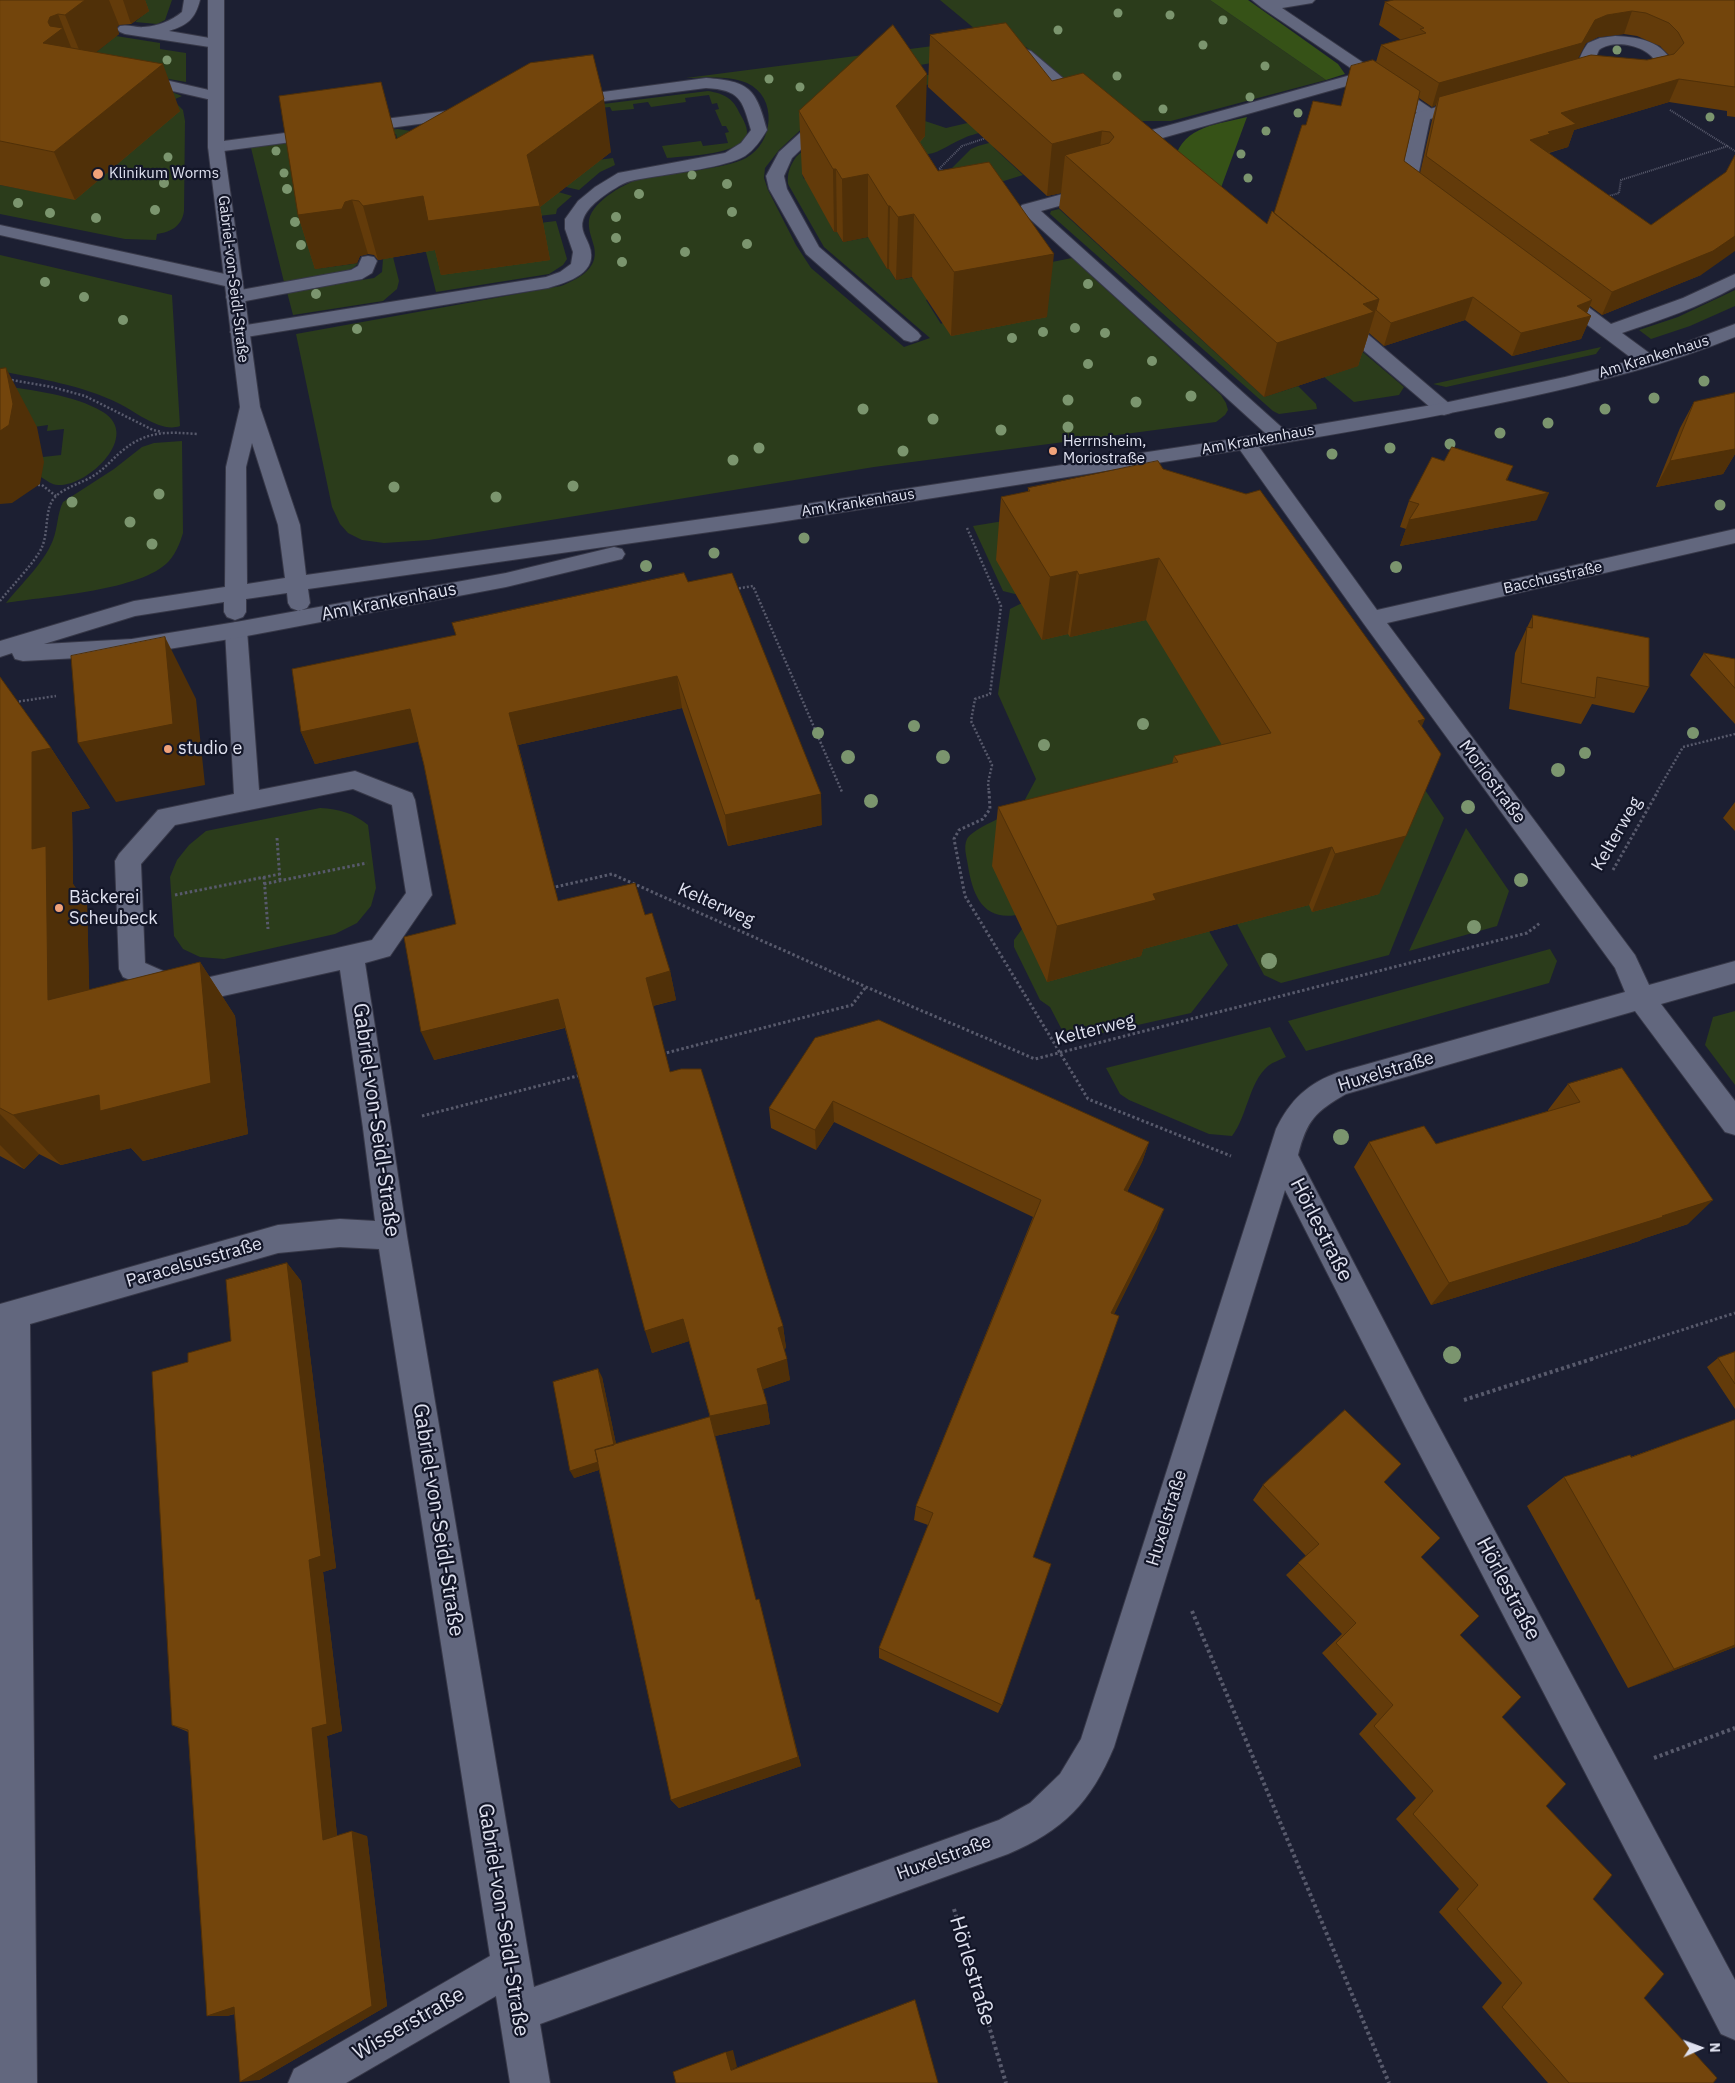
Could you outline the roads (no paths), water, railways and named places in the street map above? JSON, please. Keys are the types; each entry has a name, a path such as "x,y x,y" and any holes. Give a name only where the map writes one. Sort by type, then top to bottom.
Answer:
{"street":[{"path":"192,0 189,14 178,23 160,29 132,30 216,43"},
{"name":"Gabriel-von-Seidl-Straße","path":"216,0 216,147 250,407 289,525 300,619"},
{"path":"1264,2 1308,0"},
{"path":"1264,2 1428,114"},
{"path":"1581,71 1587,64 1591,50 1597,44 1609,42 1622,41 1648,47 1664,59 1665,66 1661,71 1646,76 1628,76"},
{"path":"1001,58 1026,54 1097,116"},
{"path":"1552,79 1581,71 1602,72"},
{"path":"1152,161 1123,137 1370,75"},
{"path":"124,76 216,96"},
{"path":"240,332 450,298 564,277 576,271 581,264 582,252 573,226 575,216 595,194 614,181 624,177 730,157 744,151 759,130 751,101 745,93 736,87 723,84 706,83 548,103"},
{"path":"1440,206 1408,182 1422,116 1486,98"},
{"path":"840,105 785,156 775,176 778,190 812,250 911,336"},
{"path":"216,147 488,110"},
{"path":"318,133 330,133 340,136"},
{"path":"1096,190 1028,209 1281,437"},
{"path":"0,230 235,290 356,276 366,269 368,261"},
{"path":"1610,331 1669,311 1703,297 1735,280"},
{"path":"1548,286 1649,362"},
{"path":"1324,307 1444,409"},
{"name":"Am Krankenhaus","path":"0,649 134,609 773,516 1246,443 1444,409 1566,383 1649,362 1694,347 1735,330"},
{"name":"Gabriel-von-Seidl-Straße","path":"247,800 234,593 237,533 236,467 250,407"},
{"name":"Moriostraße","path":"1246,443 1372,619 1626,963 1641,998 1735,1123"},
{"name":"Am Krankenhaus","path":"0,655 132,647 300,619 506,580 773,516"},
{"name":"Bacchusstraße","path":"1372,619 1735,536"},
{"path":"355,780 403,800 419,894 381,948 351,957 188,993 132,969 128,860 167,817 247,800 355,780"},
{"name":"Gabriel-von-Seidl-Straße","path":"351,957 392,1236 530,2083"},
{"name":"Huxelstraße","path":"518,2012 1008,1835 1043,1816 1073,1787 1096,1747 1290,1129 1304,1107 1321,1094 1340,1084 1735,972"},
{"name":"Hörlestraße","path":"1279,1165 1416,1415 1735,2020"},
{"name":"Paracelsusstraße","path":"7,1316 278,1239 340,1233 392,1236"},
{"path":"7,1316 17,2083"},
{"name":"Wisserstraße","path":"308,2083 510,1966"}],"place":[{"name":"Klinikum Worms","path":"98,174"},
{"name":"Herrnsheim, Moriostraße","path":"1053,451"},
{"name":"studio e","path":"168,749"},
{"name":"Bäckerei Scheubeck","path":"59,908"}]}
